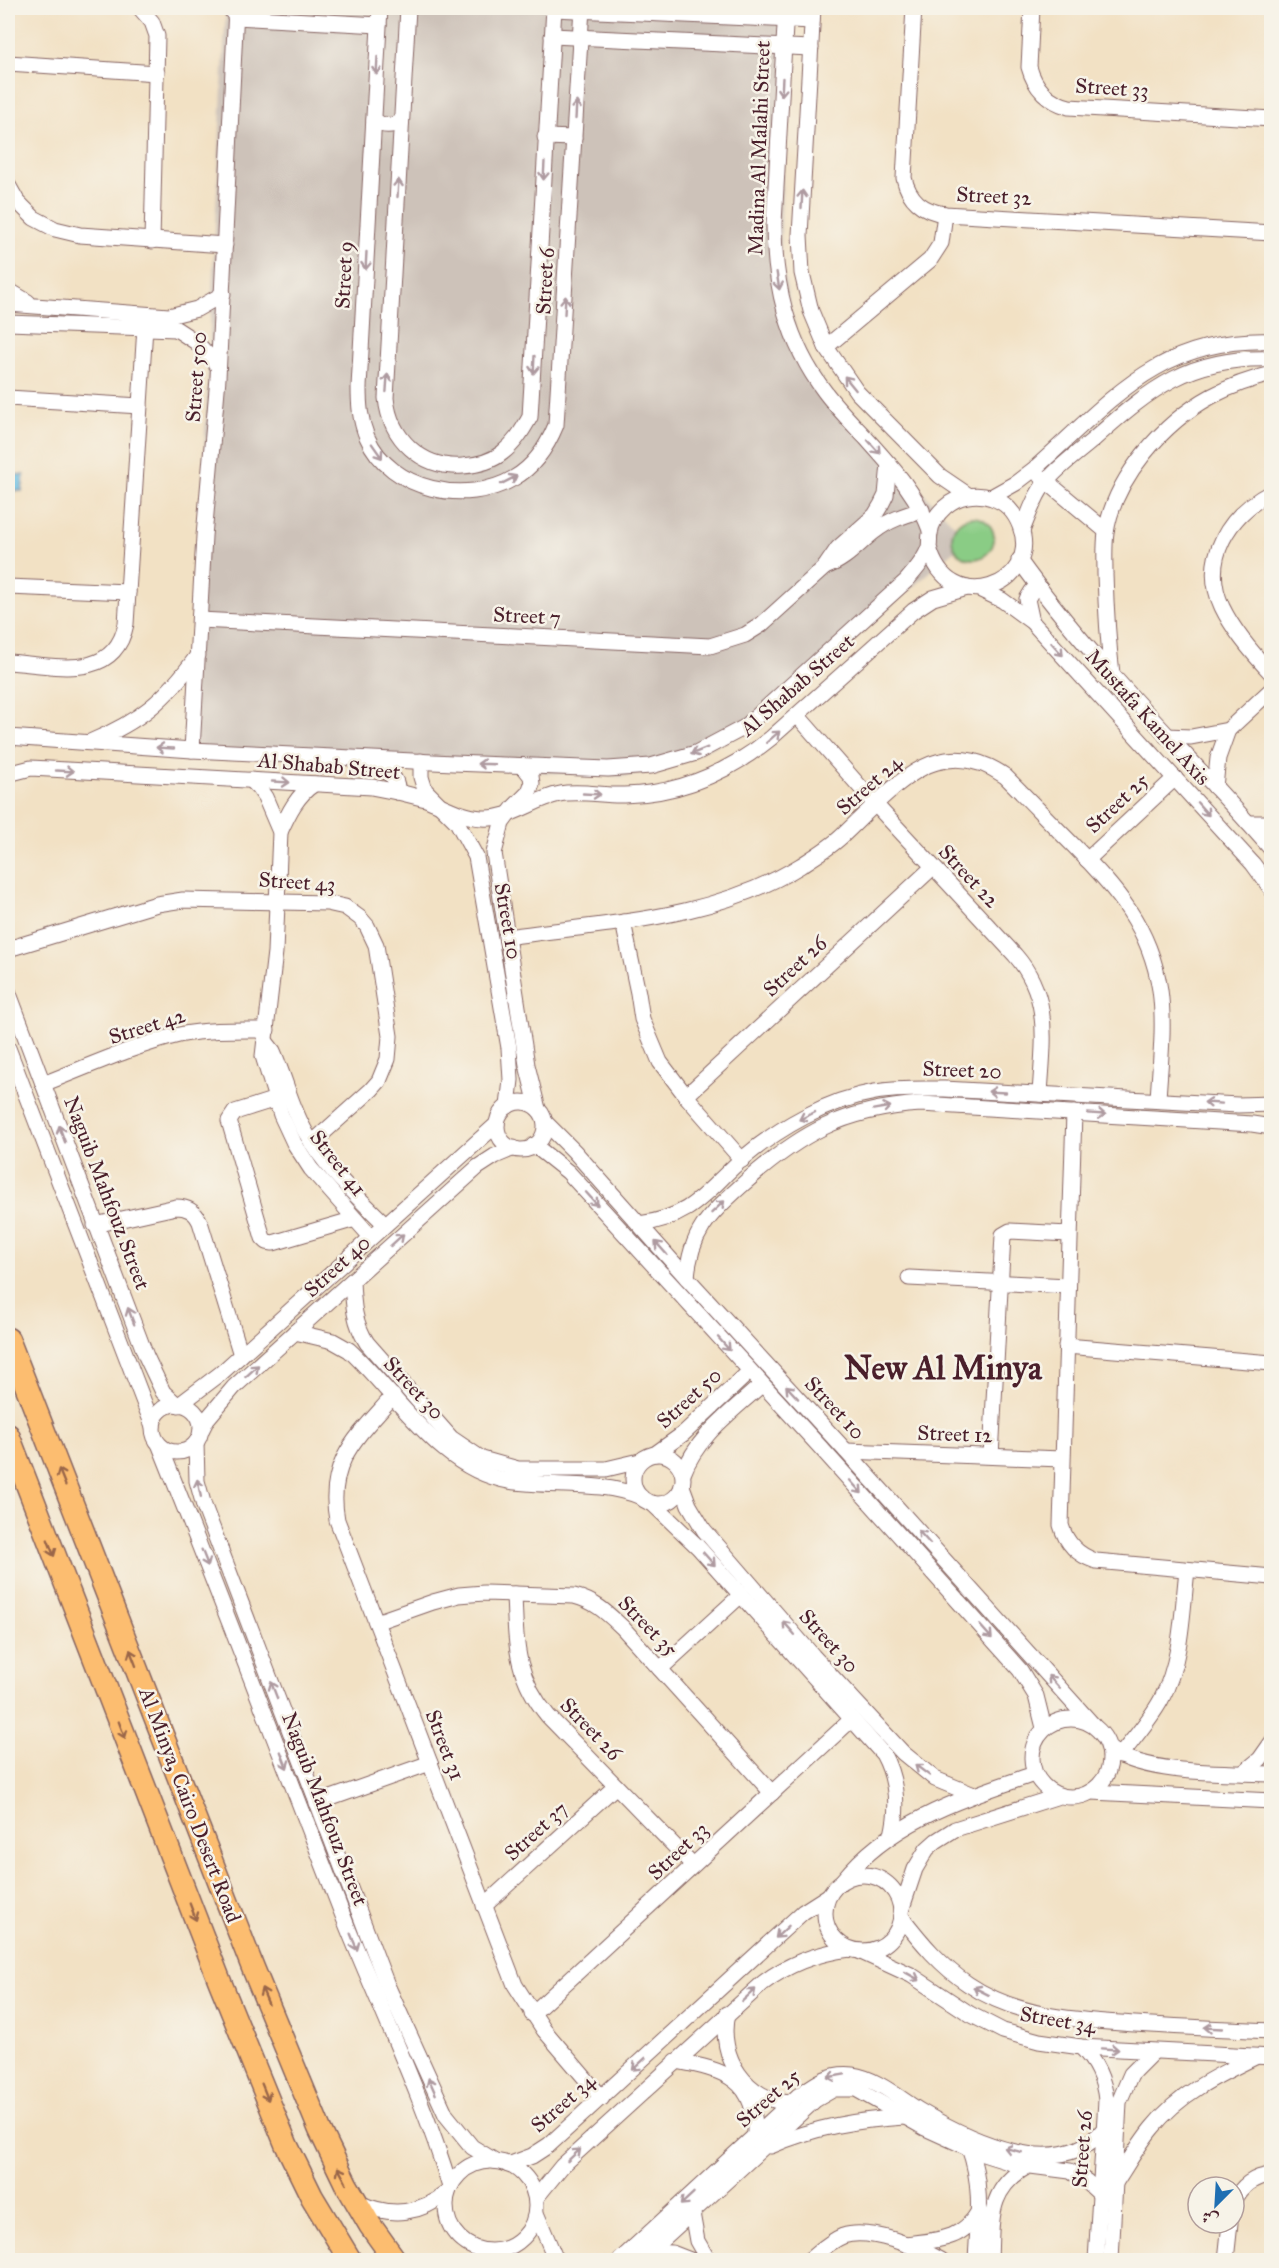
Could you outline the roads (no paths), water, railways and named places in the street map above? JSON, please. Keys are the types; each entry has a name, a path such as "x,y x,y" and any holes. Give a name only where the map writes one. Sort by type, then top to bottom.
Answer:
{"highway":[{"name":"Al Minya, Cairo Desert Road","path":"8,1339 253,1968 328,2148 370,2225 395,2260"},
{"name":"Al Minya, Cairo Desert Road","path":"8,1435 220,1982 282,2133 312,2197 350,2260"}],"street":[{"path":"140,8 152,22 157,36 152,241"},
{"name":"Street 9","path":"380,8 359,387 360,414 368,439 383,461 404,477 429,488 453,493"},
{"path":"408,8 387,410 393,427 404,443 418,456 437,464 454,466 453,493"},
{"path":"554,8 813,14"},
{"name":"Street 6","path":"454,466 477,465 501,455 518,438 530,417 554,8"},
{"name":"Street 32","path":"914,8 904,178 911,196 918,204 926,209 945,214 1272,233"},
{"name":"Street 33","path":"1032,8 1029,67 1032,77 1043,93 1060,104 1272,120"},
{"name":"Street 6","path":"453,493 493,488 514,478 533,464 547,446 556,425 582,9"},
{"path":"234,11 379,25"},
{"name":"Street 500","path":"192,750 223,294 234,11"},
{"name":"Madina Al Malahi Street","path":"786,14 774,223 777,279 782,307 793,338 807,366 825,393 907,485 922,510 930,530"},
{"name":"Madina Al Malahi Street","path":"813,14 800,254 808,302 826,347 846,378 940,476 968,495"},
{"path":"552,36 811,48"},
{"path":"8,63 157,73"},
{"path":"374,120 387,126 401,120"},
{"path":"545,137 574,138"},
{"path":"8,185 17,201 34,218 55,229 80,236 225,245"},
{"path":"369,220 383,213 397,220"},
{"path":"826,347 930,260 941,243 945,214"},
{"path":"8,290 36,307"},
{"path":"8,323 146,327 176,322 223,294"},
{"path":"8,304 176,322 218,366"},
{"path":"8,662 80,667 94,665 106,659 123,637 146,327"},
{"path":"991,497 1033,470 1131,383 1160,364 1209,346 1244,341 1272,342"},
{"path":"1022,531 1047,481 1130,406 1164,382 1196,368 1217,363 1272,359"},
{"path":"1112,674 1106,610 1104,551 1106,531 1126,479 1147,449 1191,409 1210,396 1272,374"},
{"path":"8,398 140,406"},
{"path":"853,424 872,406"},
{"path":"530,417 556,425"},
{"name":"Street 7","path":"825,567 833,553 875,515 881,506 886,495 889,464"},
{"path":"1033,470 1106,531"},
{"path":"1272,492 1259,499 1235,519 1220,543 1214,568 1217,593 1227,617 1250,650 1272,674"},
{"path":"968,495 991,497 1011,510 1022,531 1024,543 1019,560 1010,575 1001,582 973,589 956,584 938,569 929,547 930,530 938,514 946,505 968,495"},
{"name":"Street 7","path":"200,620 710,646 745,635 761,625 825,567 840,560 876,529 922,510"},
{"name":"Al Shabab Street","path":"8,737 192,750 354,758 608,769 641,767 678,759 715,745 755,720 883,603 915,571 929,547"},
{"name":"Mustafa Kamel Axis","path":"1019,560 1040,589 1112,674 1271,850"},
{"path":"8,587 128,592"},
{"name":"Al Shabab Street","path":"8,774 31,768 372,787 440,804 463,814 480,818 499,817 536,801 564,793 641,795 699,781 746,757 771,738 913,611 944,594 973,589"},
{"name":"Mustafa Kamel Axis","path":"973,589 1002,600 1032,622 1253,864 1272,890"},
{"path":"1032,622 1027,599 1032,591 1040,589"},
{"path":"883,603 909,599 914,603 913,611"},
{"path":"87,743 115,732 140,717 162,699 198,655"},
{"path":"1167,736 1197,737 1228,729 1272,689"},
{"name":"Street 22","path":"797,715 876,805 1018,959 1037,988 1043,1024 1040,1094"},
{"path":"1215,787 1218,758 1228,729"},
{"path":"354,758 393,775 397,782 397,792"},
{"path":"8,759 31,768"},
{"name":"Street 24","path":"506,937 623,922 691,911 715,904 760,887 820,853 912,773 924,766 950,759 975,761 996,770 1005,777 1114,888 1132,913 1149,947 1156,969 1162,1015 1158,1099"},
{"name":"Street 10","path":"421,761 423,784 429,796 440,804 464,833 476,856 518,1059 542,1115 1093,1725"},
{"name":"Street 10","path":"508,1106 511,1080 518,1059 506,937 494,853 498,833 508,814 531,788 531,776 523,766"},
{"path":"564,767 556,778 558,787 564,793"},
{"name":"Street 25","path":"1087,860 1174,778"},
{"name":"Street 41","path":"250,780 265,797 279,832 273,978 263,1056 287,1130 302,1156 371,1237"},
{"name":"Street 41","path":"279,832 305,789 314,784"},
{"path":"1248,822 1272,823"},
{"path":"1253,864 1271,850"},
{"path":"476,856 494,853"},
{"name":"Street 26","path":"686,1096 933,867"},
{"name":"Street 43","path":"8,949 170,901 207,898 336,904 353,912 367,926 376,945 390,1036 388,1059 378,1081 312,1143"},
{"path":"623,922 642,1019 660,1062 686,1096 742,1160"},
{"name":"Naguib Mahfouz Street","path":"8,991 146,1356 164,1392 178,1405"},
{"name":"Street 42","path":"43,1084 143,1046 180,1035 216,1030 266,1036"},
{"name":"Street 41","path":"266,1036 300,1120 312,1143 332,1168 385,1224"},
{"name":"Naguib Mahfouz Street","path":"8,1048 153,1426"},
{"name":"Street 20","path":"639,1224 665,1219 688,1209 707,1195 742,1160 784,1128 805,1116 850,1098 873,1092 898,1089 974,1091 1238,1105 1272,1104"},
{"path":"973,1107 974,1091"},
{"path":"276,1099 235,1112 229,1121 263,1238 273,1243 355,1219"},
{"path":"524,1102 542,1115 543,1135 534,1145 528,1148 514,1148 508,1146 500,1137 497,1124 499,1117 508,1106 524,1102"},
{"name":"Street 20","path":"687,1278 691,1250 703,1225 715,1210 772,1158 801,1138 825,1125 862,1112 891,1106 921,1104 1252,1124 1272,1128"},
{"path":"1074,1113 1062,1459 1061,1525 1064,1534 1074,1550 1096,1561 1272,1577"},
{"name":"Street 40","path":"178,1405 220,1374 497,1124"},
{"name":"Street 10","path":"534,1145 576,1180 1020,1670 1036,1696 1044,1728"},
{"name":"Street 40","path":"198,1437 207,1419 234,1387 486,1161 514,1148"},
{"path":"576,1180 590,1169"},
{"path":"438,1176 451,1192"},
{"path":"95,1225 176,1207 188,1208 193,1212 200,1222 241,1355"},
{"path":"688,1209 703,1225"},
{"path":"991,1456 1004,1233 1010,1231 1069,1234"},
{"path":"909,1278 1068,1286"},
{"name":"Street 30","path":"352,1281 356,1321 363,1336 459,1462 490,1477 624,1492 646,1500 698,1535 903,1753 935,1779 974,1795"},
{"name":"Street 30","path":"296,1332 333,1341 349,1350 393,1396 446,1442 476,1456 506,1467 614,1468 640,1461"},
{"path":"1066,1346 1272,1363"},
{"path":"360,1360 373,1349"},
{"path":"129,1364 146,1356"},
{"name":"Street 50","path":"655,1454 683,1434 749,1372"},
{"path":"220,1374 234,1387"},
{"name":"Street 50","path":"683,1480 692,1454 705,1436 762,1385"},
{"name":"Street 31","path":"393,1396 350,1446 337,1471 334,1487 337,1520 506,1966 532,2014 602,2098"},
{"path":"178,1405 191,1409 201,1425 198,1437 182,1452 170,1451 160,1446 154,1436 153,1426 160,1411 178,1405"},
{"path":"821,1448 833,1436"},
{"name":"Naguib Mahfouz Street","path":"198,1437 197,1481 210,1523 387,1985 446,2115 472,2146 501,2163"},
{"name":"Naguib Mahfouz Street","path":"160,1446 345,1921 429,2123 449,2190"},
{"name":"Street 12","path":"846,1450 1062,1459"},
{"path":"655,1454 673,1458 680,1465 683,1480 679,1493 667,1502 646,1500 634,1486 634,1473 640,1461 655,1454"},
{"path":"587,1469 587,1487"},
{"name":"Street 30","path":"683,1480 698,1535 741,1595 883,1754 888,1763 897,1799 892,1835"},
{"path":"194,1530 210,1523"},
{"path":"1187,1570 1178,1646 1169,1681 1153,1713 1115,1753 1108,1773 1101,1784 1092,1792 1070,1798 1059,1796 1040,1784 1034,1774 1031,1755 1033,1745 1044,1728 1055,1721 1068,1718 1093,1725 1101,1732 1115,1753 1144,1765 1156,1768 1272,1774"},
{"name":"Street 35","path":"376,1622 459,1595 484,1593 574,1596 594,1603 622,1627 772,1793"},
{"name":"Street 26","path":"514,1594 518,1660 528,1688 548,1716 693,1865"},
{"path":"660,1669 741,1595"},
{"name":"Street 33","path":"532,2014 852,1719"},
{"path":"1243,1773 1260,1759 1272,1742"},
{"path":"888,1763 903,1753"},
{"path":"317,1803 430,1763"},
{"path":"854,1950 840,1944 827,1927 825,1917 828,1896 869,1852 892,1835 944,1807 1034,1774"},
{"name":"Street 37","path":"484,1906 616,1786"},
{"path":"1092,1792 1272,1801"},
{"path":"482,2254 503,2250 519,2242 530,2229 536,2205 562,2166 763,1983 780,1971 818,1955 879,1948 887,1942 894,1935 920,1858 936,1841 955,1829 1059,1796"},
{"path":"843,1880 855,1875 868,1875 881,1879 891,1887 898,1898 901,1913"},
{"name":"Street 34","path":"501,2163 532,2156 549,2145 803,1912 828,1896"},
{"name":"Street 34","path":"901,1913 933,1956 951,1972 970,1986 1019,2009 1043,2016 1076,2020 1272,2031"},
{"name":"Street 34","path":"854,1950 911,1975 970,2014 1003,2031 1039,2041 1081,2047 1264,2057"},
{"path":"727,2014 725,2037 728,2053 753,2109 755,2136"},
{"name":"Street 26","path":"1081,2047 1094,2062 1102,2079 1111,2111 1115,2183 1111,2260"},
{"name":"Street 26","path":"1096,2260 1104,2129 1131,2074 1153,2052"},
{"path":"1115,2183 1143,2140 1176,2103 1203,2084 1264,2057"},
{"path":"676,2061 717,2069 764,2098 791,2103"},
{"name":"Street 25","path":"642,2252 755,2136 812,2085 835,2075 862,2077 904,2117 969,2148 1003,2161 1028,2166 1074,2152 1090,2143 1104,2129"},
{"name":"Street 25","path":"620,2260 642,2252 692,2213 827,2091 849,2088 879,2093 980,2141 1070,2171 1100,2194"},
{"path":"429,2123 446,2115"},
{"path":"757,2153 820,2128 853,2121 904,2117"},
{"path":"969,2148 986,2210 990,2260"},
{"path":"359,2204 389,2213 421,2209 435,2202 449,2190 455,2179 468,2167 477,2163 501,2163 526,2178 556,2260"},
{"path":"903,2244 950,2237 965,2229 986,2210 1005,2184 1028,2166"},
{"path":"1246,2185 1260,2176 1272,2175"},
{"path":"449,2190 447,2216 454,2231 465,2243 482,2254 513,2260"},
{"path":"976,2260 986,2210"},
{"path":"692,2213 697,2241 708,2260"},
{"path":"809,2260 835,2240 850,2234 867,2234 903,2244 941,2260"},
{"path":"1226,2260 1229,2235"},
{"path":"642,2252 672,2253 690,2260"}],"water":[{"path":"8,474 24,475 22,491 8,490"}],"district":[{"name":"New Al Minya","path":"943,1368"}]}
